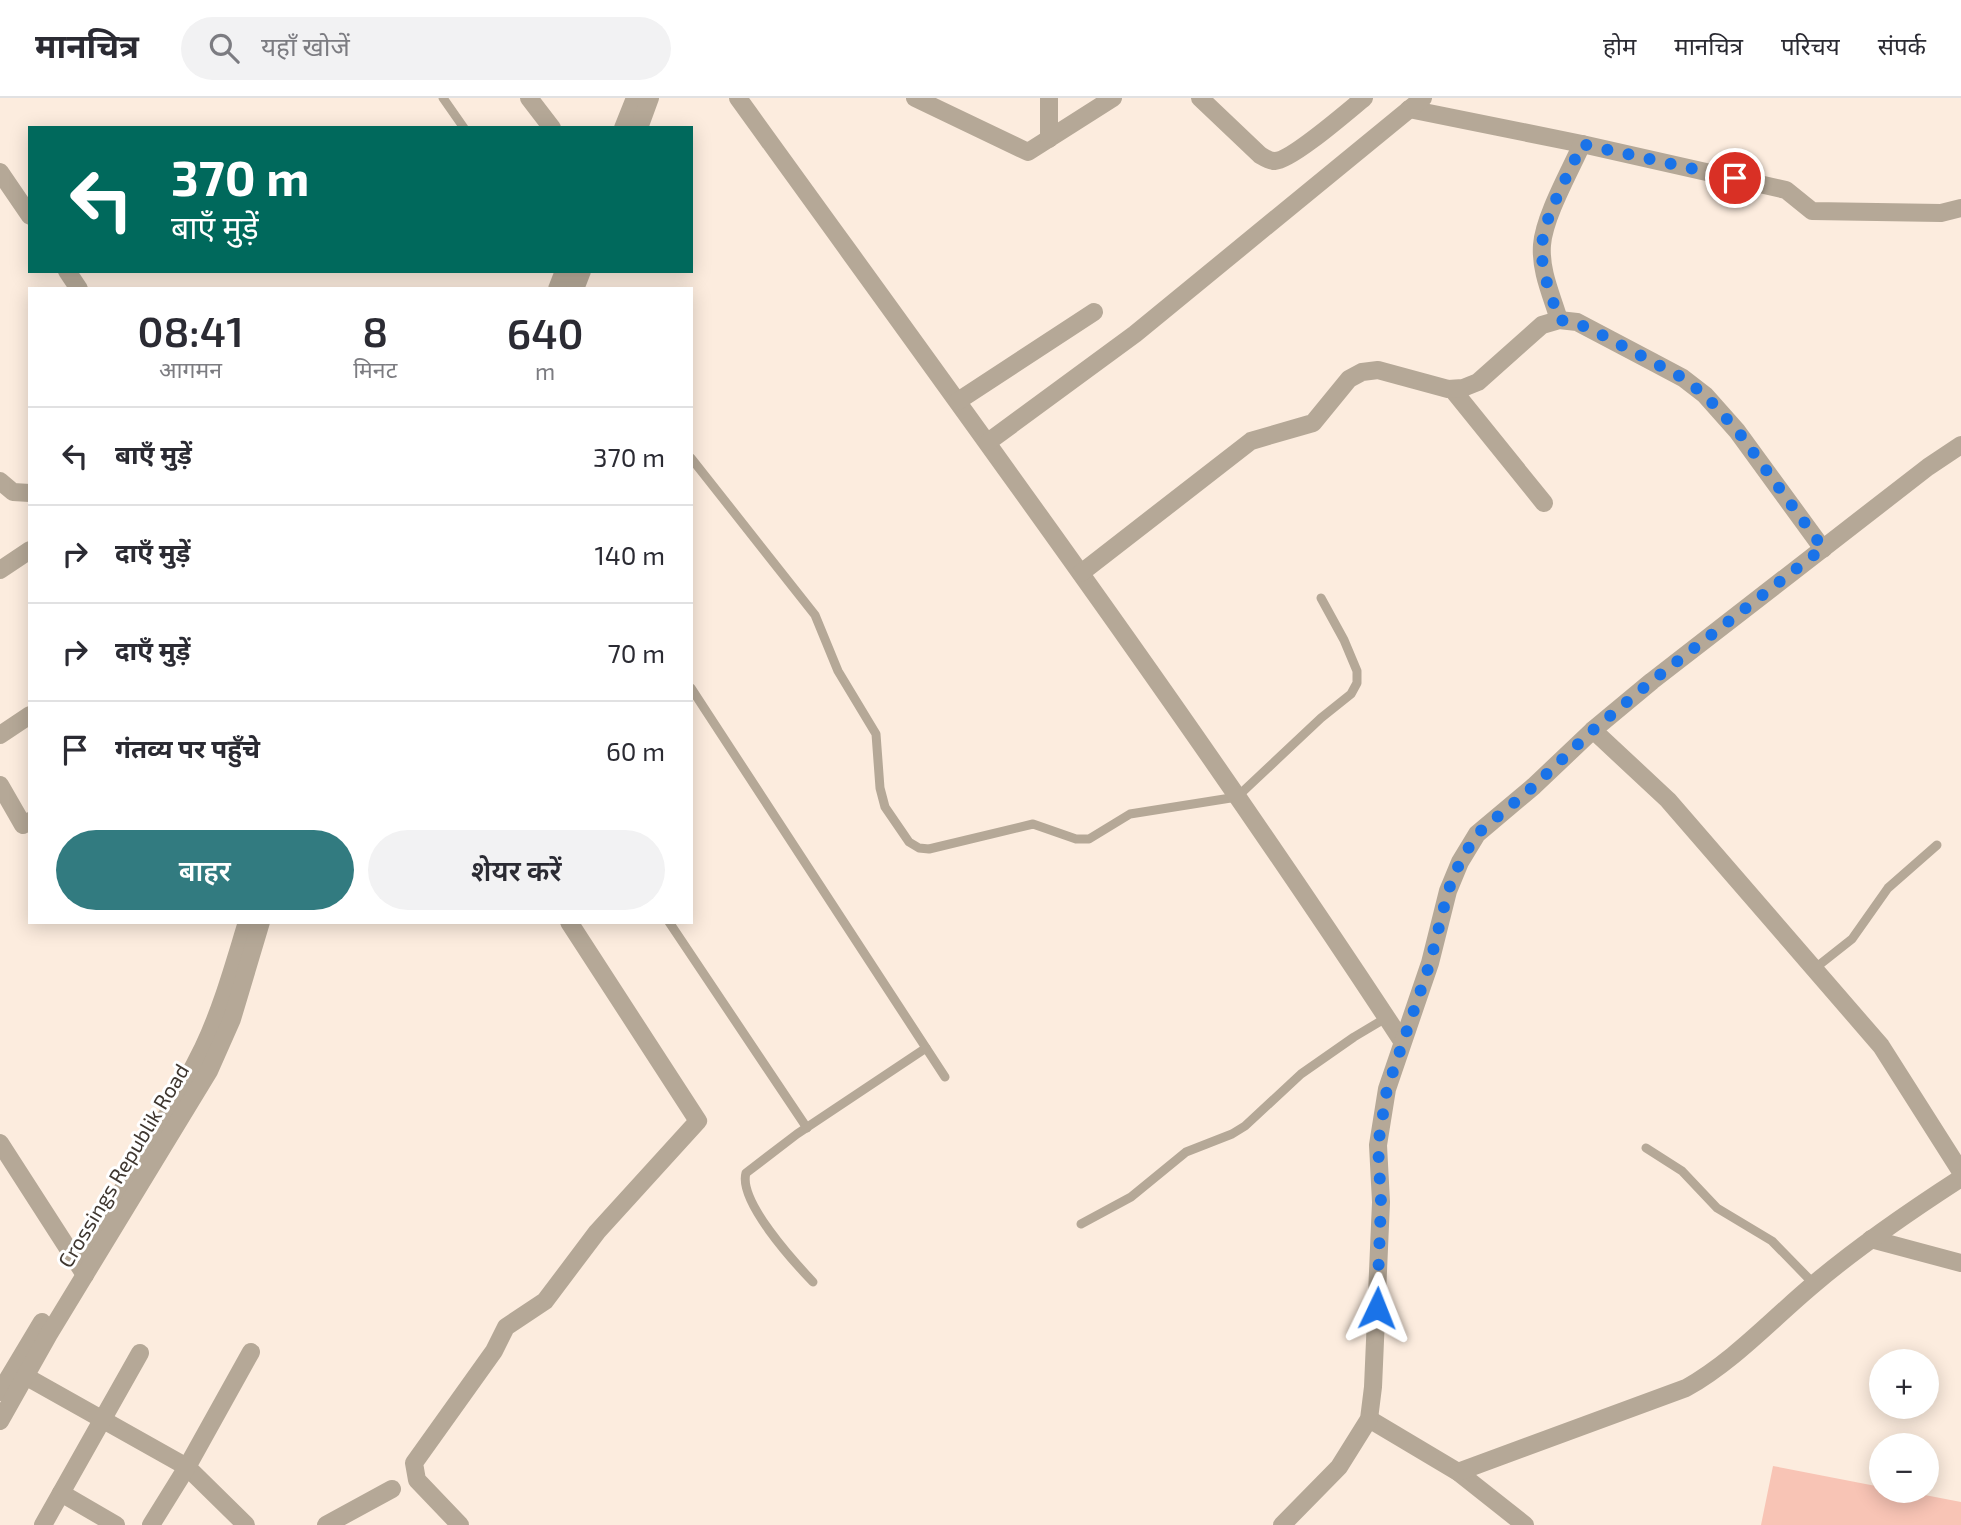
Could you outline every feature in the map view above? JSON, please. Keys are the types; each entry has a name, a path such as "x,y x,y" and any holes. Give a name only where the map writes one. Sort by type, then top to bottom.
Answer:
{"street":[{"path":"529,98 550,126"},
{"path":"623,126 635,98"},
{"path":"640,126 650,98"},
{"path":"738,98 1081,572 1402,1041"},
{"path":"915,98 1028,152 1113,98"},
{"path":"1049,98 1049,139"},
{"path":"1200,98 1260,155 1276,161 1292,153 1364,98"},
{"path":"988,443 1135,334 1416,103 1786,190 1812,211 1941,213 1961,208"},
{"path":"1559,320 1544,269 1542,245 1547,222 1582,144"},
{"path":"0,172 28,213"},
{"path":"958,401 1094,312"},
{"path":"1081,572 1251,441 1313,422 1349,379 1362,372 1378,370 1452,389 1463,388 1478,382 1542,325 1559,320 1577,323 1602,335 1683,378 1705,395 1737,430 1823,548"},
{"path":"1452,389 1544,503"},
{"path":"1282,1525 1339,1467 1369,1419 1373,1387 1381,1202 1378,1145 1387,1089 1430,963 1448,891 1460,862 1477,834 1652,681 1928,467 1961,445"},
{"path":"0,481 13,492 28,493"},
{"path":"0,570 28,551"},
{"path":"0,735 28,716"},
{"path":"1593,730 1668,800 1881,1046 1961,1172"},
{"path":"0,785 23,825 28,822"},
{"path":"0,1392 82,1269 204,1046 222,1001 246,924"},
{"name":"Crossings Republik Road","path":"0,1421 82,1269 209,1071 232,1019 260,924"},
{"path":"460,1525 417,1480 414,1463 494,1351 506,1327 545,1301 597,1232 698,1121 570,924"},
{"path":"0,1143 82,1269"},
{"path":"1458,1472 1686,1388 1712,1373 1814,1284 1871,1239 1961,1178"},
{"path":"1871,1239 1961,1264"},
{"path":"151,1525 187,1467 251,1352"},
{"path":"43,1525 141,1353"},
{"path":"25,1376 187,1467 246,1525"},
{"path":"1369,1419 1458,1472 1525,1525"},
{"path":"326,1525 392,1489"},
{"path":"61,1493 117,1525"}],"lane":[{"path":"443,98 463,126"},
{"path":"693,461 815,615 838,671 876,734 881,797 885,807 909,842 919,848 929,849 1033,824 1076,839 1089,839 1130,814 1237,797 1321,718 1351,694 1357,683 1357,671 1344,640 1321,598"},
{"path":"693,691 945,1077"},
{"path":"1814,969 1852,939 1888,888 1937,845"},
{"path":"670,924 807,1128"},
{"path":"1081,1224 1131,1197 1186,1152 1245,1126 1301,1074 1386,1018"},
{"path":"813,1282 761,1218 744,1180 750,1169 926,1048"},
{"path":"1646,1148 1682,1171 1717,1208 1772,1241 1814,1284"}],"building":[{"path":"1773,1466 1869,1485 1869,1503 1939,1503 1939,1498 1961,1502 1961,1525 1761,1525"}],"route":[{"path":"1377,1308 1381,1202 1378,1145 1387,1089 1430,963 1448,891 1460,862 1477,834 1534,786 1593,730 1823,548 1737,430 1705,395 1683,378 1651,360 1577,323 1559,320 1544,269 1542,245 1547,222 1582,144 1735,178"}]}
